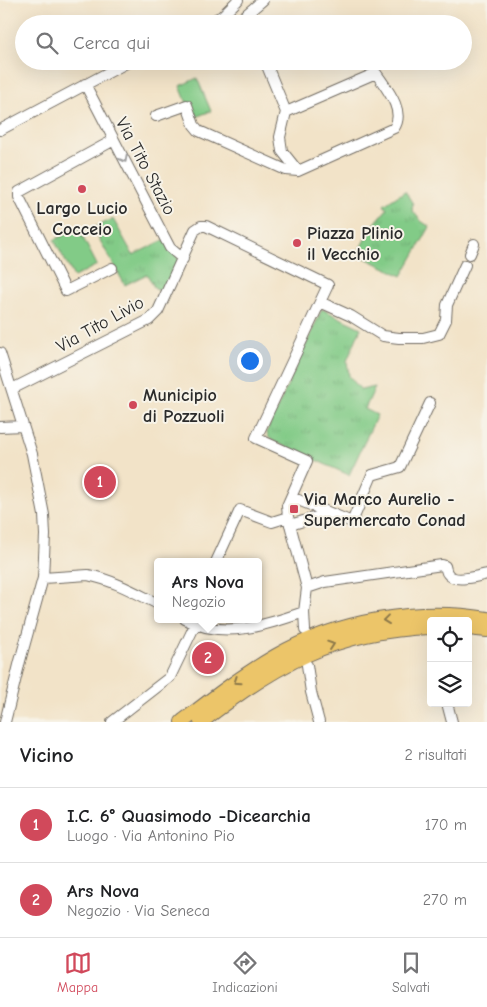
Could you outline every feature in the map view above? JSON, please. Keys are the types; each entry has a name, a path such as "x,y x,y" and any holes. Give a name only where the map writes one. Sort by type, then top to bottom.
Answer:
{"highway":[{"path":"182,722 226,689 270,660 294,647 331,632 407,617 434,616 487,619"},
{"path":"201,722 264,677 316,650 334,643 379,632 427,627"},
{"path":"472,628 487,630"}],"street":[{"path":"223,15 238,0"},
{"path":"249,15 263,0"},
{"path":"0,130 112,70"},
{"path":"269,70 286,112 280,137 282,151 298,171"},
{"path":"156,116 187,105 194,124 199,131 286,170 298,171 394,128 398,116 392,97 376,73 286,112"},
{"name":"Via Tito Stazio","path":"85,84 170,248 183,259"},
{"path":"112,268 66,291 19,197 19,192 114,140"},
{"name":"Via Tito Livio","path":"12,389 149,320 158,311 195,230 201,226 206,226 328,285 320,302"},
{"path":"305,630 304,612 307,588 289,521 287,506 307,461 256,438 320,302 351,316 383,336 423,338 440,334 446,320 447,305 465,265"},
{"path":"0,353 32,454 44,515 45,535 43,578 5,722"},
{"path":"291,497 352,522 372,475 400,467 430,403"},
{"path":"0,427 23,426"},
{"path":"218,558 240,510 272,522 289,521 330,513"},
{"path":"307,588 325,582 442,565 446,566 448,574 451,576 466,579 487,574"},
{"path":"43,578 96,576 154,602"},
{"path":"192,623 208,629 235,629 277,622 304,612"},
{"path":"112,722 170,677 195,625"},
{"path":"307,666 311,692 319,722"},
{"path":"448,707 452,722"}],"green space":[{"path":"197,78 211,111 193,118 180,86"},
{"path":"405,191 413,204 412,210 421,221 430,227 402,276 357,254 371,228 387,209 384,205"},
{"path":"113,219 133,255 164,240 179,259 164,292 155,289 147,274 125,285 93,228"},
{"path":"78,228 97,265 74,277 54,240"},
{"path":"322,309 361,328 347,361 349,376 361,390 375,387 365,409 377,415 349,475 275,442 269,438 267,433"}],"place":[{"name":"Largo Lucio Cocceio","path":"82,189"},
{"name":"Piazza Plinio il Vecchio","path":"297,243"},
{"name":"Municipio di Pozzuoli","path":"133,405"},
{"name":"I.C. 6° Quasimodo -Dicearchia","path":"100,482"},
{"name":"Via Marco Aurelio - Supermercato Conad","path":"294,509"},
{"name":"Ars Nova","path":"208,658"}]}
